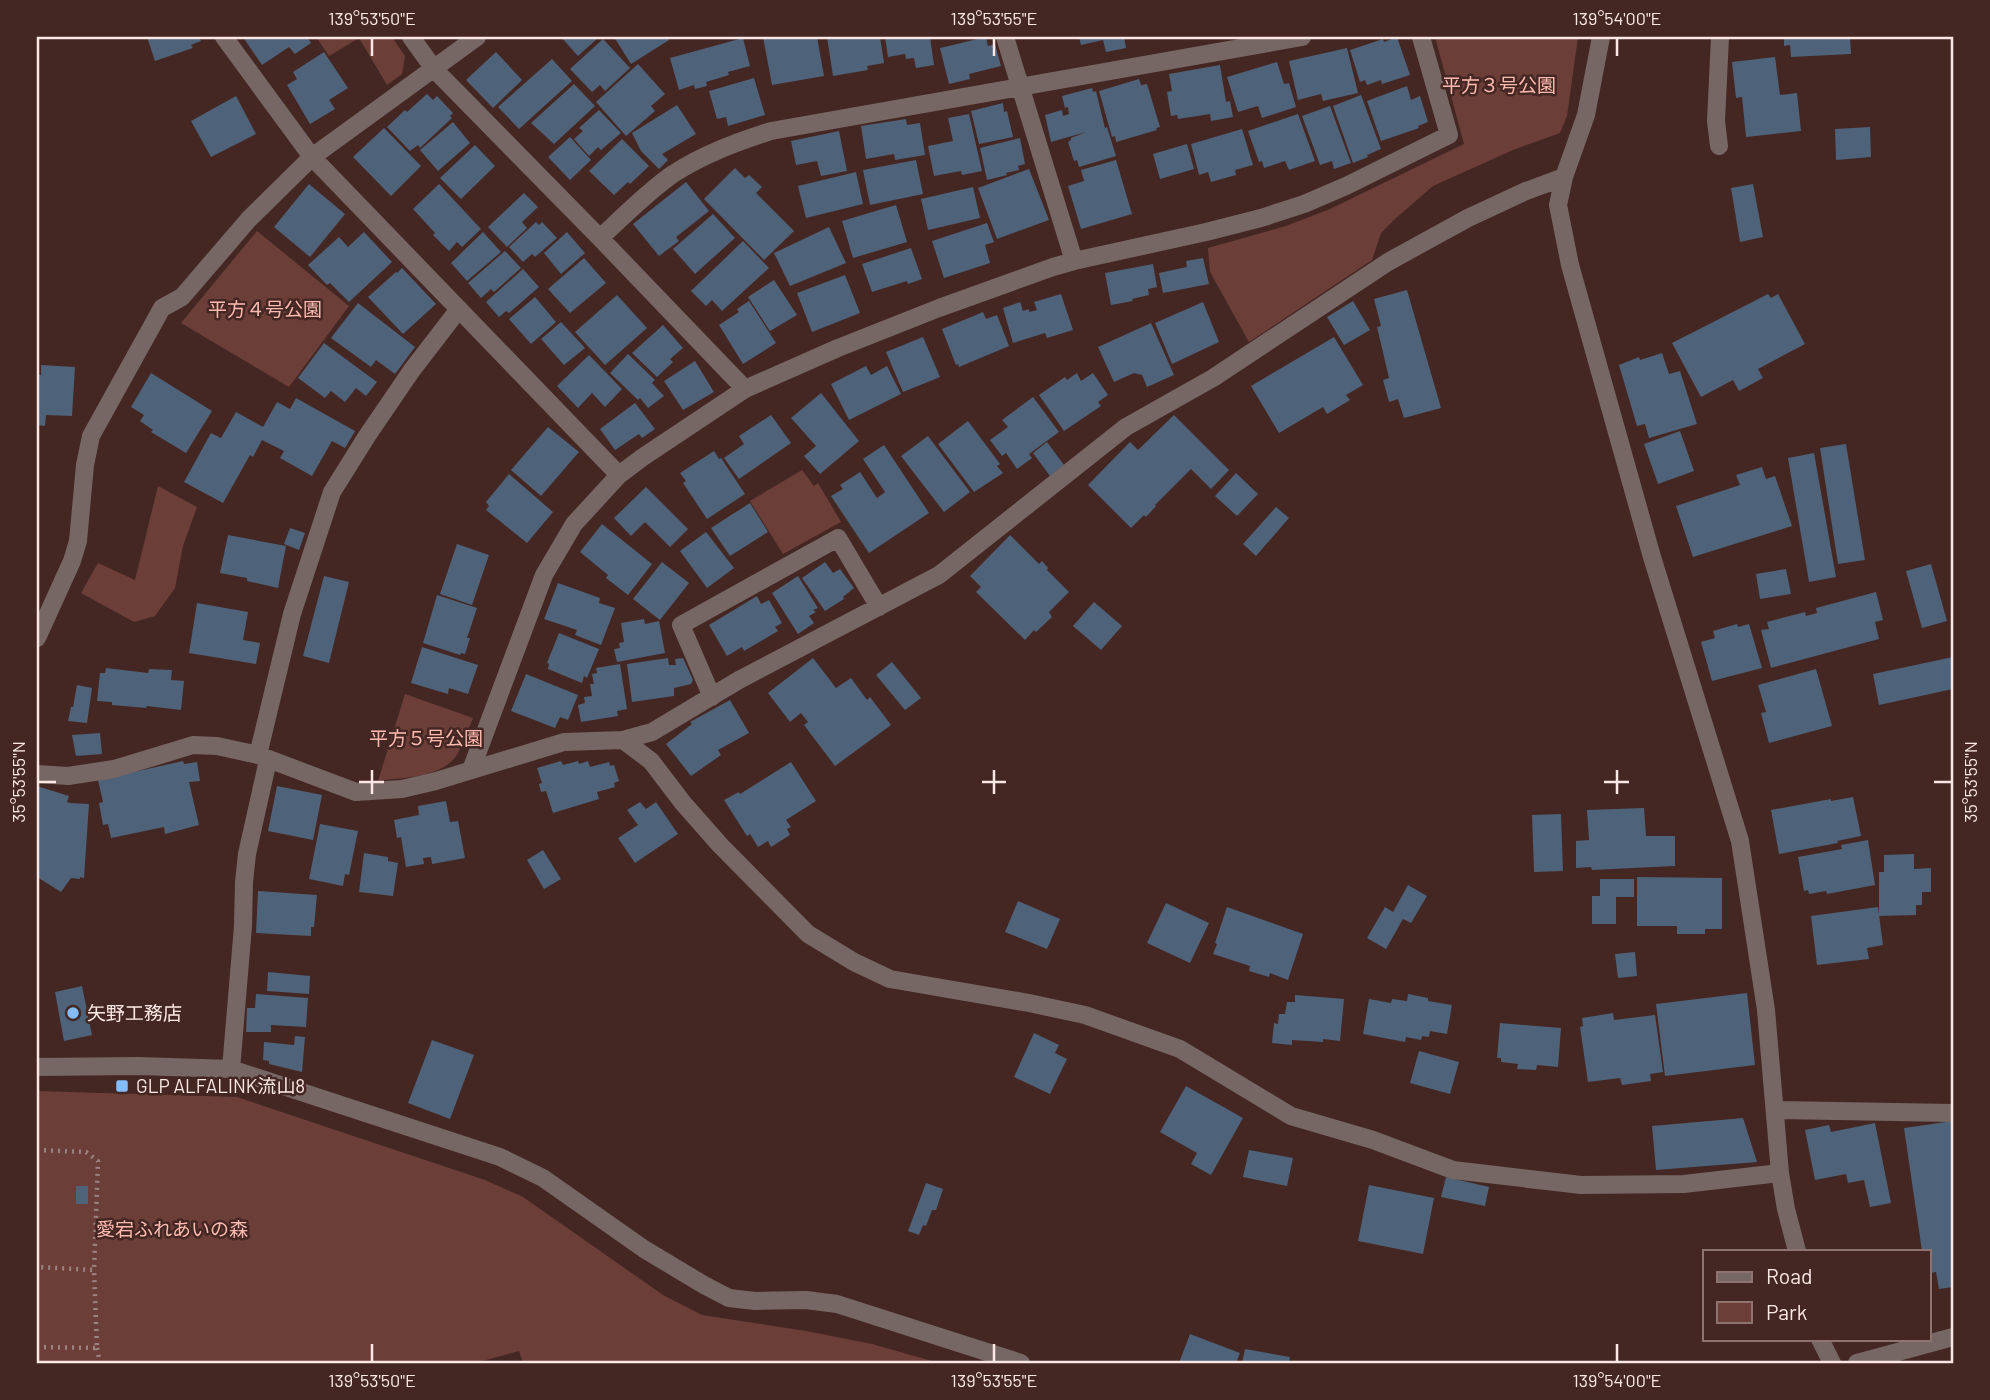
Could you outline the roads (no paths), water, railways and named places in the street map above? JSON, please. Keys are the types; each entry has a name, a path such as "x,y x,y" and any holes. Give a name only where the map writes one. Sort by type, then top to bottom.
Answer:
{"street":[{"path":"224,37 312,158 619,475"},
{"path":"411,37 434,69 745,389"},
{"path":"37,638 72,561 78,541 85,466 91,436 162,308 182,297 250,219 312,158 477,37"},
{"path":"1005,37 1074,261"},
{"path":"600,238 671,175 735,142 771,131 1302,37"},
{"path":"471,770 544,575 574,524 619,475 745,389 838,348 1074,261 1206,232 1294,207 1346,186 1449,135 1421,37"},
{"path":"1601,37 1586,115 1564,177 1558,205 1570,265 1652,557 1740,841 1766,1010 1780,1173 1797,1250"},
{"path":"1719,146 1716,121 1720,37"},
{"path":"37,774 68,776 114,769 193,745 263,757 356,792 402,789 564,742 623,740 652,732 739,680 939,575 1126,428 1213,378 1388,262 1468,218 1564,177"},
{"path":"231,1069 247,854 263,757 292,614 332,492 412,370 459,309"},
{"path":"712,697 681,625 838,538 879,607"},
{"path":"623,740 651,761 720,845 808,934 854,962 890,979 1085,1015 1180,1049 1291,1116 1373,1140 1453,1170 1581,1185 1684,1184 1780,1173"},
{"path":"37,1067 231,1069 500,1157 524,1168 543,1178 643,1249 729,1298 755,1301 806,1300 837,1304 1021,1363"},
{"path":"1774,1110 1953,1113"},
{"path":"1857,1363 1953,1337"},
{"path":"1820,1340 1832,1363"}],"place":[{"name":"矢野工務店","path":"73,1013"},
{"name":"GLP ALFALINK流山8","path":"122,1086"}],"park label":[{"name":"平方３号公園","path":"1499,85"},
{"name":"平方４号公園","path":"265,309"},
{"name":"平方５号公園","path":"426,738"},
{"name":"愛宕ふれあいの森","path":"172,1229"}]}
